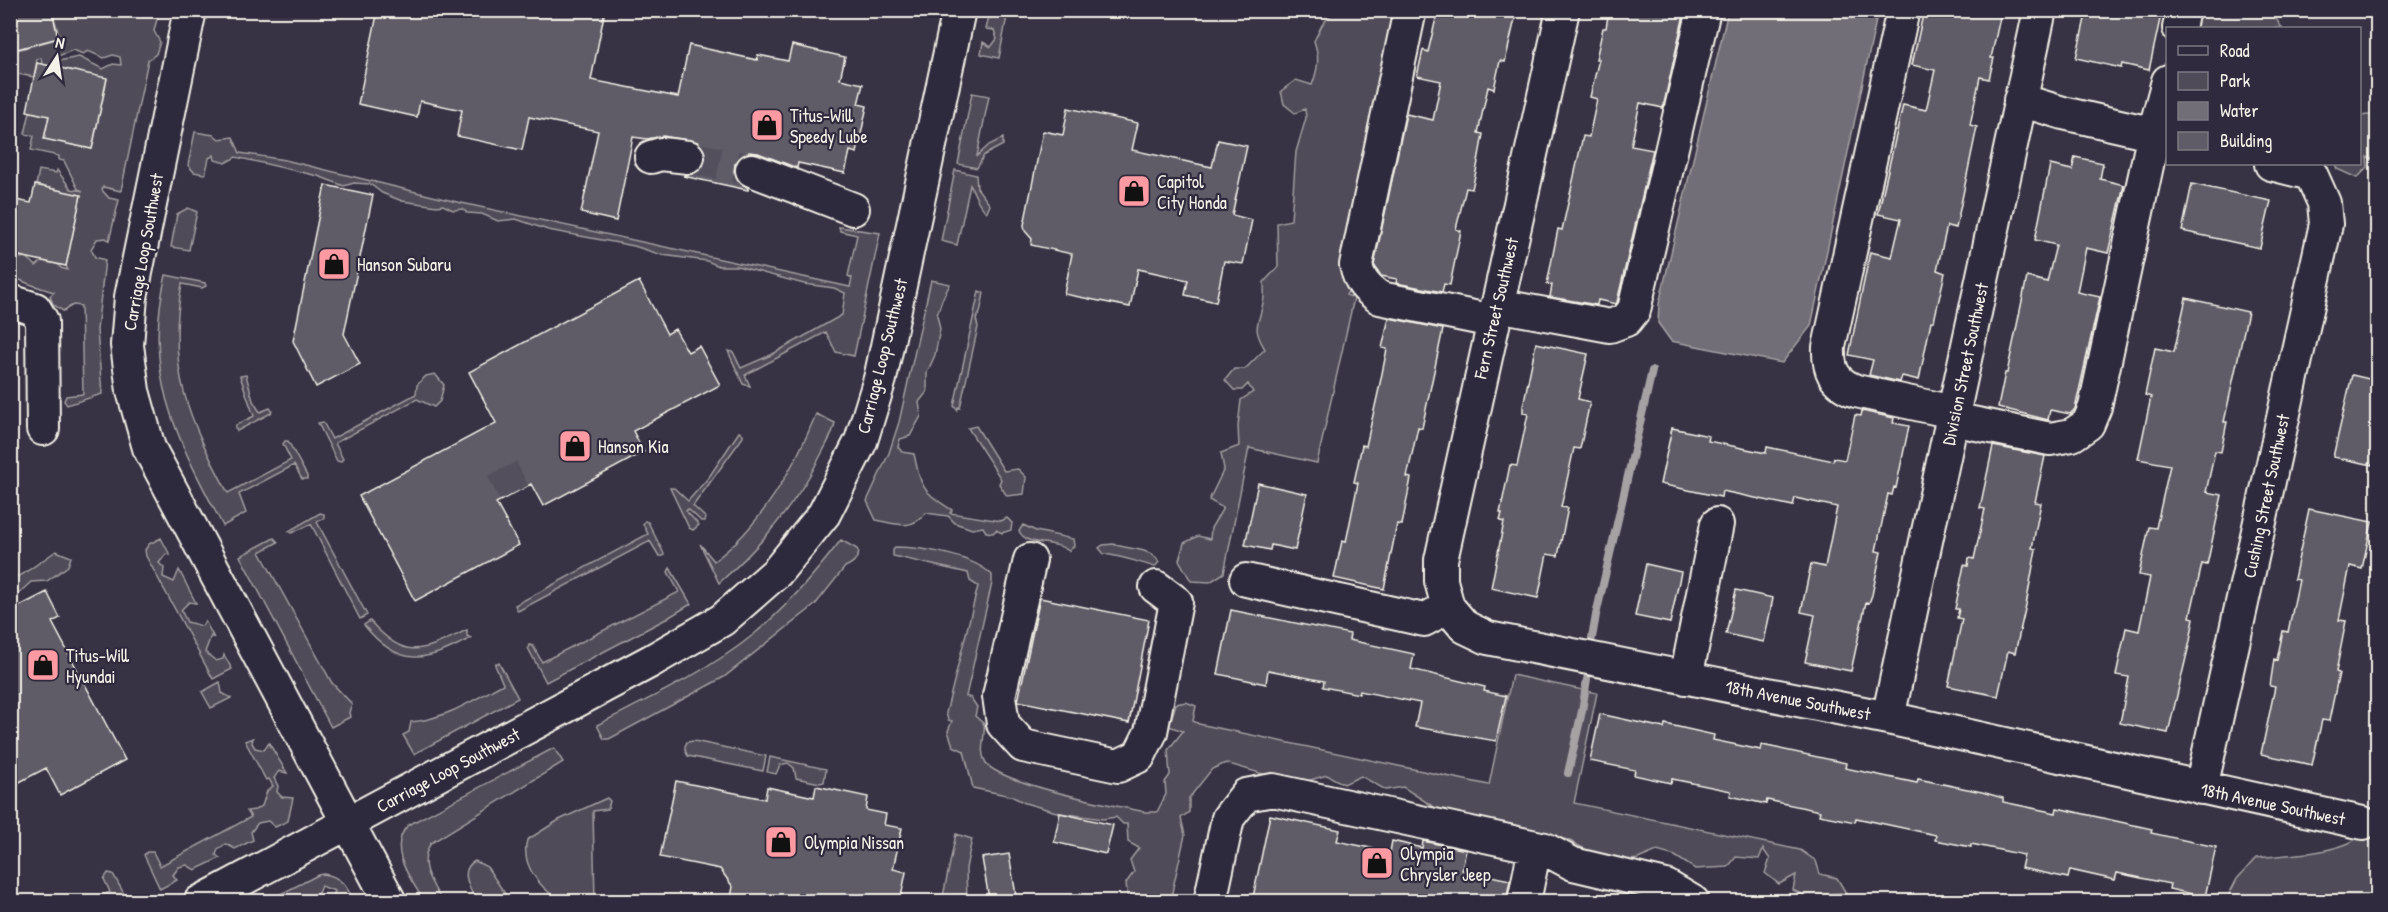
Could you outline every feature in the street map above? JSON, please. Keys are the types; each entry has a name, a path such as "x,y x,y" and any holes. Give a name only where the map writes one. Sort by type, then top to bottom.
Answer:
{"street":[{"name":"Carriage Loop Southwest","path":"190,10 131,297 127,345 133,391 149,448 348,823 651,662 722,620 777,572 824,514 861,441 880,379 959,10"},
{"path":"1410,10 1356,265 1359,277 1368,289 1380,298 1610,326 1626,320 1634,310 1704,10"},
{"name":"Fern Street Southwest","path":"1448,607 1442,582 1441,561 1563,10"},
{"path":"1903,10 1829,347 1828,360 1833,375 1842,386 1856,391 1944,410 1967,422 2050,439 2072,435 2088,424 2095,407 2161,135 2166,96"},
{"name":"Division Street Southwest","path":"1888,718 2040,10"},
{"path":"2179,27 2183,10"},
{"path":"2020,100 2063,113 2161,135"},
{"path":"651,157 661,154 688,157"},
{"name":"Cushing Street Southwest","path":"2201,788 2326,224 2324,203 2311,174 2275,165"},
{"path":"752,170 853,209"},
{"path":"10,301 35,309 42,321 43,429"},
{"path":"1686,678 1717,524"},
{"path":"1030,560 999,696 1003,724 1023,746 1118,766 1139,756 1151,732 1176,602 1156,587"},
{"path":"1246,580 1424,620 1448,607"},
{"name":"18th Avenue Southwest","path":"1448,607 1466,627 1488,638 1888,718 2363,823"},
{"path":"1210,902 1228,818 1246,795 1273,789 1545,849 1573,864 1666,886 1693,902"},
{"path":"200,902 348,823 390,902"},
{"path":"1524,902 1535,847"}],"green space":[{"path":"2172,10 2271,11 2281,27 2175,27"},
{"path":"52,11 159,11 154,31 160,42 156,54 148,60 121,191 103,187 102,190 109,198 119,200 109,241 106,238 97,239 91,249 95,257 105,260 97,330 102,394 67,405 64,401 66,396 83,394 81,306 73,305 63,311 53,304 50,296 54,292 18,279 15,286 11,285 11,254 14,260 29,259 36,266 42,261 58,264 61,268 68,270 66,266 81,195 36,185 39,170 56,173 57,170 71,189 83,191 78,189 64,161 59,160 59,156 31,150 34,136 25,134 30,112 49,116 44,139 92,149 107,79 42,64 41,58 37,59 34,77 13,73 10,42 13,51 60,38","holes":["73,50 83,54 88,51 104,58 113,55 120,57 121,65 113,64 103,69 79,57 58,61 58,56"]},
{"path":"990,11 1008,11 999,58 981,54 983,42 991,47 997,39 994,30 986,29"},
{"path":"1334,11 1404,11 1355,282 1346,295 1354,298 1317,463 1249,448 1224,573 1210,582 1191,581 1179,560 1184,543 1198,536 1210,539 1211,528 1223,508 1209,500 1224,469 1221,453 1239,446 1238,426 1241,400 1253,392 1248,384 1242,390 1234,390 1225,380 1234,369 1245,369 1265,349 1257,330 1264,298 1264,282 1278,267 1277,223 1291,220 1296,152 1306,118 1305,109 1295,113 1284,104 1281,91 1296,80 1312,85 1318,63 1314,41 1322,25"},
{"path":"972,93 989,96 977,156 989,145 1003,138 1003,145 984,155 977,168 958,164"},
{"path":"2377,114 2377,161 2367,157 2368,167 2357,178 2337,169 2335,165 2361,165 2361,116"},
{"path":"195,132 214,135 219,139 233,137 240,153 285,160 457,202 850,287 852,278 848,276 857,235 840,231 839,227 880,233 854,356 836,352 826,332 745,375 750,386 743,384 728,351 733,352 741,368 771,355 842,315 845,293 834,288 804,284 737,266 719,266 707,261 662,255 634,246 548,230 516,219 498,221 482,214 467,213 463,209 453,210 443,205 402,201 382,193 370,184 354,183 344,186 318,176 236,157 225,163 215,160 214,155 209,158 204,174 194,172 188,165"},
{"path":"955,170 976,175 977,188 990,205 987,212 970,185 957,245 941,241"},
{"path":"188,208 197,212 189,250 171,247 177,214"},
{"path":"166,275 205,283 206,286 202,288 182,284 177,343 179,369 192,417 228,493 291,460 283,444 285,441 288,441 307,476 307,479 302,479 294,465 239,494 246,513 223,526 179,435 168,406 161,376 158,344 159,311"},
{"path":"931,280 950,284 937,315 940,329 935,355 927,373 927,392 919,402 921,416 910,436 900,439 898,447 902,452 914,454 924,488 952,510 950,513 1001,521 1007,518 1012,523 1011,530 1002,533 996,530 993,533 986,532 983,527 972,529 955,523 948,516 926,513 915,522 903,525 876,520 867,501 889,453 899,422"},
{"path":"979,291 984,293 980,313 976,319 978,327 960,408 958,407 957,410 954,406"},
{"path":"435,374 444,385 440,401 434,407 417,399 335,443 343,459 340,462 337,461 318,423 323,422 332,439 416,394 417,385 426,376"},
{"path":"246,375 253,401 260,412 270,408 272,411 237,431 236,425 254,416 240,376"},
{"path":"816,414 835,423 830,438 812,471 777,523 719,583 700,544 714,561 746,531 761,514 787,475"},
{"path":"976,426 1004,471 1018,469 1026,477 1024,494 1007,496 999,484 1001,479 968,428"},
{"path":"739,432 743,434 743,437 693,506 706,518 705,521 701,521 688,509 686,511 699,525 693,530 689,528 670,488 674,488 688,501 709,477"},
{"path":"320,513 324,514 324,518 317,522 367,615 360,619 311,524 292,533 289,531"},
{"path":"645,521 648,522 663,556 659,556 650,541 518,611 515,605 648,534 643,524"},
{"path":"1023,525 1036,531 1073,539 1074,546 1069,551 1056,545 1028,540 1019,531"},
{"path":"161,538 170,555 166,554 159,563 164,568 163,577 174,582 179,570 196,603 189,602 181,610 187,622 202,626 205,621 214,638 211,636 205,652 216,661 223,659 224,655 232,669 213,679 146,556 145,550 149,544"},
{"path":"274,538 278,542 260,552 332,683 352,704 350,717 331,727 240,556"},
{"path":"841,540 857,549 859,553 857,558 845,567 815,605 724,677 609,739 604,739 597,725 697,673 753,635 800,590"},
{"path":"1113,544 1145,551 1159,562 1155,567 1104,554 1099,548"},
{"path":"896,547 933,551 961,558 984,568 992,575 966,696 971,698 977,707 975,716 984,724 982,749 986,763 1013,779 1086,799 1145,812 1157,812 1166,794 1165,782 1170,775 1168,750 1183,731 1169,726 1176,704 1186,702 1196,706 1193,721 1199,724 1489,785 1512,675 1597,693 1574,803 1800,850 1816,861 1820,874 1837,878 1846,893 1825,894 1812,900 1793,890 1796,875 1779,884 1765,873 1770,859 1763,849 1759,859 1736,857 1728,867 1695,869 1675,856 1657,851 1638,859 1611,863 1568,840 1530,831 1479,829 1460,814 1437,809 1403,787 1386,790 1361,776 1344,784 1327,775 1297,784 1226,763 1212,769 1189,798 1189,812 1181,818 1185,835 1170,901 1128,901 1126,883 1134,872 1130,860 1139,848 1128,842 1127,824 1123,824 1116,817 1103,819 1060,813 1025,803 1011,796 973,788 964,751 953,746 948,731 952,721 948,720 946,713 978,586 970,581 968,573 893,556 893,550"},
{"path":"56,551 71,557 68,566 47,581 31,582 17,595 11,597 11,579 23,574"},
{"path":"670,568 691,604 546,682 528,648 529,645 533,646 542,662 679,592 668,572"},
{"path":"370,621 394,643 416,649 438,643 467,630 467,636 471,638 427,656 401,655 389,649 364,625"},
{"path":"496,663 499,663 518,698 414,754 403,735 409,732 411,722 447,713 503,684"},
{"path":"220,682 222,693 231,698 211,708 202,692"},
{"path":"253,738 252,743 255,748 264,750 269,743 287,773 279,771 274,778 278,786 277,792 282,797 293,798 288,821 275,827 268,821 258,823 251,832 253,840 235,849 226,844 218,849 216,855 220,858 195,870 187,865 179,867 173,875 177,880 160,889 144,855 147,852 153,852 160,866 251,817 247,811 262,806 267,791 273,786 269,779 266,780 245,741"},
{"path":"694,741 766,756 763,771 688,756 685,745 687,742"},
{"path":"554,748 563,762 431,843 425,858 425,866 442,901 424,901 407,874 400,854 399,844 408,825"},
{"path":"770,757 826,769 824,782 796,778 794,768 788,763 780,765 776,774 767,772"},
{"path":"607,798 610,801 608,809 593,811 595,901 560,901 539,883 529,867 527,840 559,820"},
{"path":"2377,807 2377,901 2225,902 2237,879 2256,858 2315,852 2349,843 2366,828"},
{"path":"956,834 972,839 966,868 967,901 942,901"},
{"path":"475,861 487,867 510,901 476,901 466,874 467,869"},
{"path":"108,873 113,874 128,901 92,901 110,892 104,879"},
{"path":"323,874 339,880 354,901 335,901 333,897 335,891 321,886 318,893 301,901 267,901 318,875"}],"water":[{"path":"1728,11 1878,11 1811,326 1782,363 1671,341 1658,323 1659,304"}],"building":[{"path":"10,10 52,10 58,38 10,51"},
{"path":"378,10 605,10 591,80 678,97 689,45 757,60 758,55 788,61 792,45 845,57 840,79 863,84 858,104 867,106 857,153 850,151 845,173 798,163 797,168 758,153 749,152 740,156 735,164 734,172 738,181 748,190 683,176 696,173 703,167 706,158 705,150 698,142 663,136 647,139 633,137 616,221 581,213 598,131 529,117 522,150 457,136 462,110 420,101 417,117 358,104"},
{"path":"1438,10 1517,10 1505,62 1500,61 1494,89 1488,87 1478,133 1483,134 1477,167 1472,189 1466,188 1456,229 1461,231 1450,285 1444,284 1442,292 1396,283 1397,279 1381,276 1374,265 1406,114 1433,120 1441,81 1417,76 1423,50 1428,52"},
{"path":"1609,10 1685,10 1663,108 1640,103 1631,146 1653,150 1617,302 1616,304 1598,300 1597,305 1550,297 1552,285 1547,284 1558,229 1562,230 1583,136 1589,137 1597,99 1590,97 1599,59 1596,59"},
{"path":"1924,10 1990,10 2001,13 1989,79 1980,77 1970,125 1977,127 1956,228 1947,226 1937,270 1945,273 1934,321 1931,321 1919,380 1902,376 1900,382 1869,375 1873,360 1849,355 1870,252 1892,257 1901,219 1878,214 1903,105 1926,110 1935,70 1912,65"},
{"path":"2087,10 2162,10 2149,70 2122,64 2121,68 2076,58"},
{"path":"37,63 107,78 92,149 44,139 49,116 27,111"},
{"name":"Capitol City Honda","path":"1068,108 1138,123 1132,150 1212,167 1218,140 1247,146 1232,215 1252,220 1243,264 1224,261 1216,302 1185,295 1188,280 1138,269 1130,307 1064,294 1072,254 1031,245 1032,239 1025,231 1024,225 1043,131 1063,135"},
{"path":"2075,157 2103,163 2100,179 2124,185 2108,253 2086,248 2077,292 2100,297 2075,409 2070,414 2050,410 2048,420 1998,407 2027,277 2047,282 2056,245 2035,240 2050,165 2072,170"},
{"path":"2192,184 2271,201 2260,248 2182,231"},
{"path":"35,185 81,195 66,266 10,254 10,199 31,203"},
{"name":"Hanson Subaru","path":"325,185 373,195 344,334 360,364 316,387 293,341"},
{"name":"Hanson Kia","path":"639,281 667,334 675,329 688,352 699,346 720,385 633,431 644,452 543,506 531,484 496,503 519,545 415,601 359,496 496,423 469,372"},
{"path":"2186,298 2248,312 2224,422 2227,422 2221,452 2215,451 2206,492 2222,495 2207,565 2202,564 2190,617 2194,618 2190,641 2168,733 2120,723 2129,677 2116,675 2126,628 2139,631 2150,577 2139,575 2149,527 2156,528 2170,465 2138,459 2151,397 2145,395 2155,348 2174,352"},
{"path":"1389,318 1443,329 1422,428 1418,427 1407,477 1411,478 1402,525 1397,524 1384,589 1334,578 1342,541 1346,542 1358,483 1354,482 1362,445 1366,446 1378,393 1387,349 1382,348"},
{"path":"1536,343 1588,354 1578,399 1590,402 1580,449 1574,448 1561,507 1568,508 1558,556 1547,554 1538,598 1491,588 1504,522 1500,521 1502,513 1500,513 1510,465 1517,466 1528,414 1523,413 1523,406"},
{"path":"2352,375 2378,381 2378,466 2333,457"},
{"path":"1862,411 1894,418 1893,423 1909,426 1896,488 1894,487 1892,495 1888,494 1876,551 1881,552 1872,595 1869,603 1866,602 1851,671 1805,662 1815,615 1801,612 1811,564 1825,567 1837,507 1795,498 1793,506 1722,491 1721,497 1660,484 1672,428 1709,436 1708,441 1766,453 1767,447 1833,461 1834,458 1845,460 1855,415 1861,416"},
{"path":"1993,446 2045,456 2035,502 2041,503 2032,548 2036,549 2026,605 2015,653 2008,651 1998,696 1948,686 1962,619 1957,618 1959,609 1955,609 1964,565 1968,566 1969,558 1974,559 1985,509 1980,508"},
{"path":"1258,483 1307,494 1295,550 1271,545 1270,550 1245,545"},
{"path":"2309,509 2372,522 2362,569 2350,566 2339,620 2346,621 2336,672 2339,673 2329,721 2322,720 2312,765 2261,754 2275,687 2270,686 2274,659 2277,660 2283,631 2288,632 2299,580 2294,579"},
{"path":"1646,564 1681,572 1670,623 1635,616"},
{"path":"1736,590 1773,598 1764,642 1726,634"},
{"name":"Titus-Will Hyundai","path":"47,592 60,618 52,622 125,760 60,795 46,768 10,787 10,611"},
{"path":"1040,598 1149,620 1129,723 1018,701"},
{"path":"1231,610 1350,634 1349,640 1414,654 1411,669 1485,687 1484,691 1506,696 1496,741 1415,727 1420,703 1360,691 1359,694 1323,687 1324,681 1268,670 1266,684 1218,674"},
{"path":"1600,714 1664,728 1665,724 1714,735 1713,740 1761,750 1762,745 1846,763 1845,768 1917,783 1918,779 1982,792 2003,798 2003,802 2056,813 2057,808 2152,829 2151,833 2216,847 2205,897 2169,889 2170,884 2117,873 2115,880 2070,870 2068,878 2021,868 2024,855 1971,844 1971,847 1935,840 1936,835 1856,818 1855,822 1819,815 1820,811 1767,800 1766,804 1730,796 1731,791 1672,779 1671,783 1634,775 1635,770 1590,761"},
{"name":"Olympia Nissan","path":"676,781 765,799 767,787 814,797 816,786 868,797 866,810 886,814 884,825 902,828 893,869 906,872 900,902 730,902 733,887 720,869 660,857"},
{"path":"1060,813 1113,825 1106,854 1054,842"},
{"name":"Olympia Chrysler Jeep","path":"1270,815 1340,830 1337,841 1390,852 1392,841 1422,848 1423,841 1466,850 1462,870 1510,880 1506,902 1252,902"},
{"path":"1009,854 1016,895 989,899 982,858"}],"waterway":[{"path":"1592,638 1652,371"},
{"path":"1568,773 1587,679"}],"tunnel":[{"path":"688,157 752,170"},
{"path":"502,469 514,493"}],"place":[{"name":"Titus-Will Speedy Lube","path":"767,125"},
{"name":"Capitol City Honda","path":"1134,191"},
{"name":"Hanson Subaru","path":"334,264"},
{"name":"Hanson Kia","path":"575,446"},
{"name":"Titus-Will Hyundai","path":"43,665"},
{"name":"Olympia Nissan","path":"781,842"},
{"name":"Olympia Chrysler Jeep","path":"1377,863"}]}
